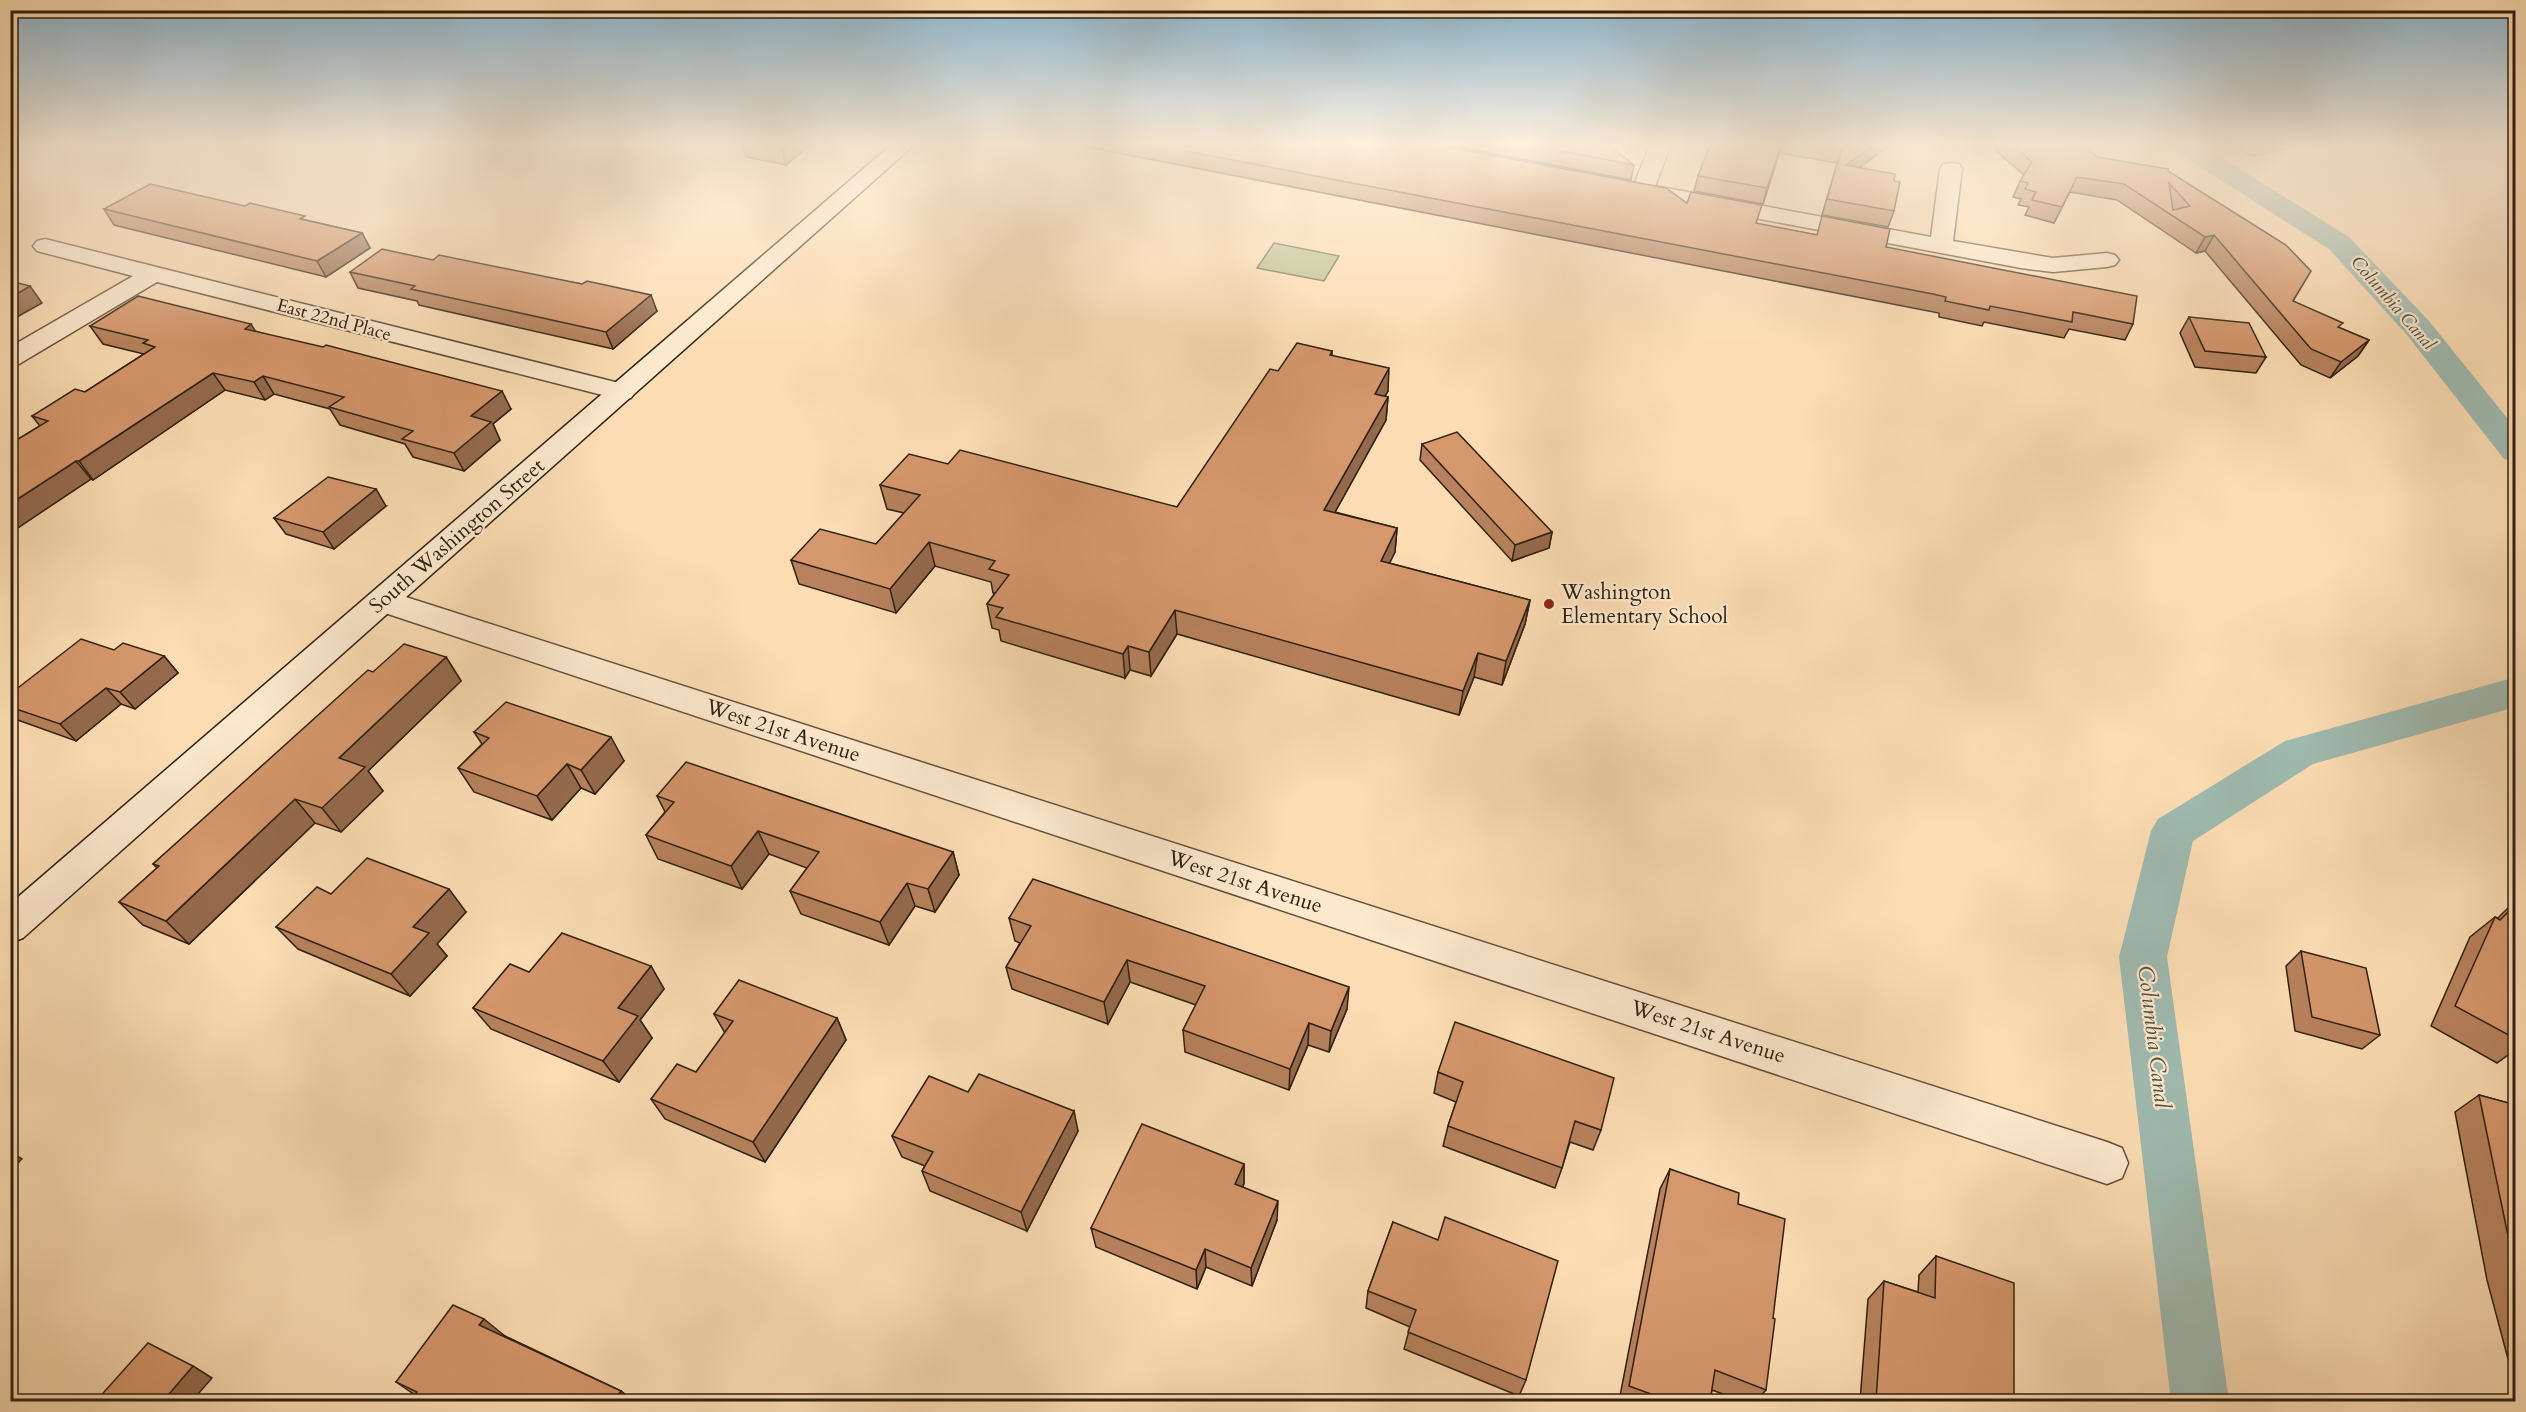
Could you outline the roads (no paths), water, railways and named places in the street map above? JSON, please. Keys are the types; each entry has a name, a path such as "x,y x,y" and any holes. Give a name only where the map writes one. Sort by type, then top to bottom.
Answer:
{"street":[{"name":"South Washington Street","path":"10,927 830,211"},
{"path":"1750,211 2053,265 2107,260"},
{"path":"1941,246 1946,211"},
{"name":"East 22nd Place","path":"45,246 622,392"},
{"path":"10,359 155,273"},
{"name":"West 21st Avenue","path":"384,601 2107,1162"}],"waterway":[{"name":"Columbia Canal","path":"2288,211 2339,243 2418,328 2516,452"},
{"name":"Columbia Canal","path":"2200,1402 2143,957 2173,831 2300,752 2516,692"}],"place":[{"name":"Washington Elementary School","path":"1549,604"}]}
